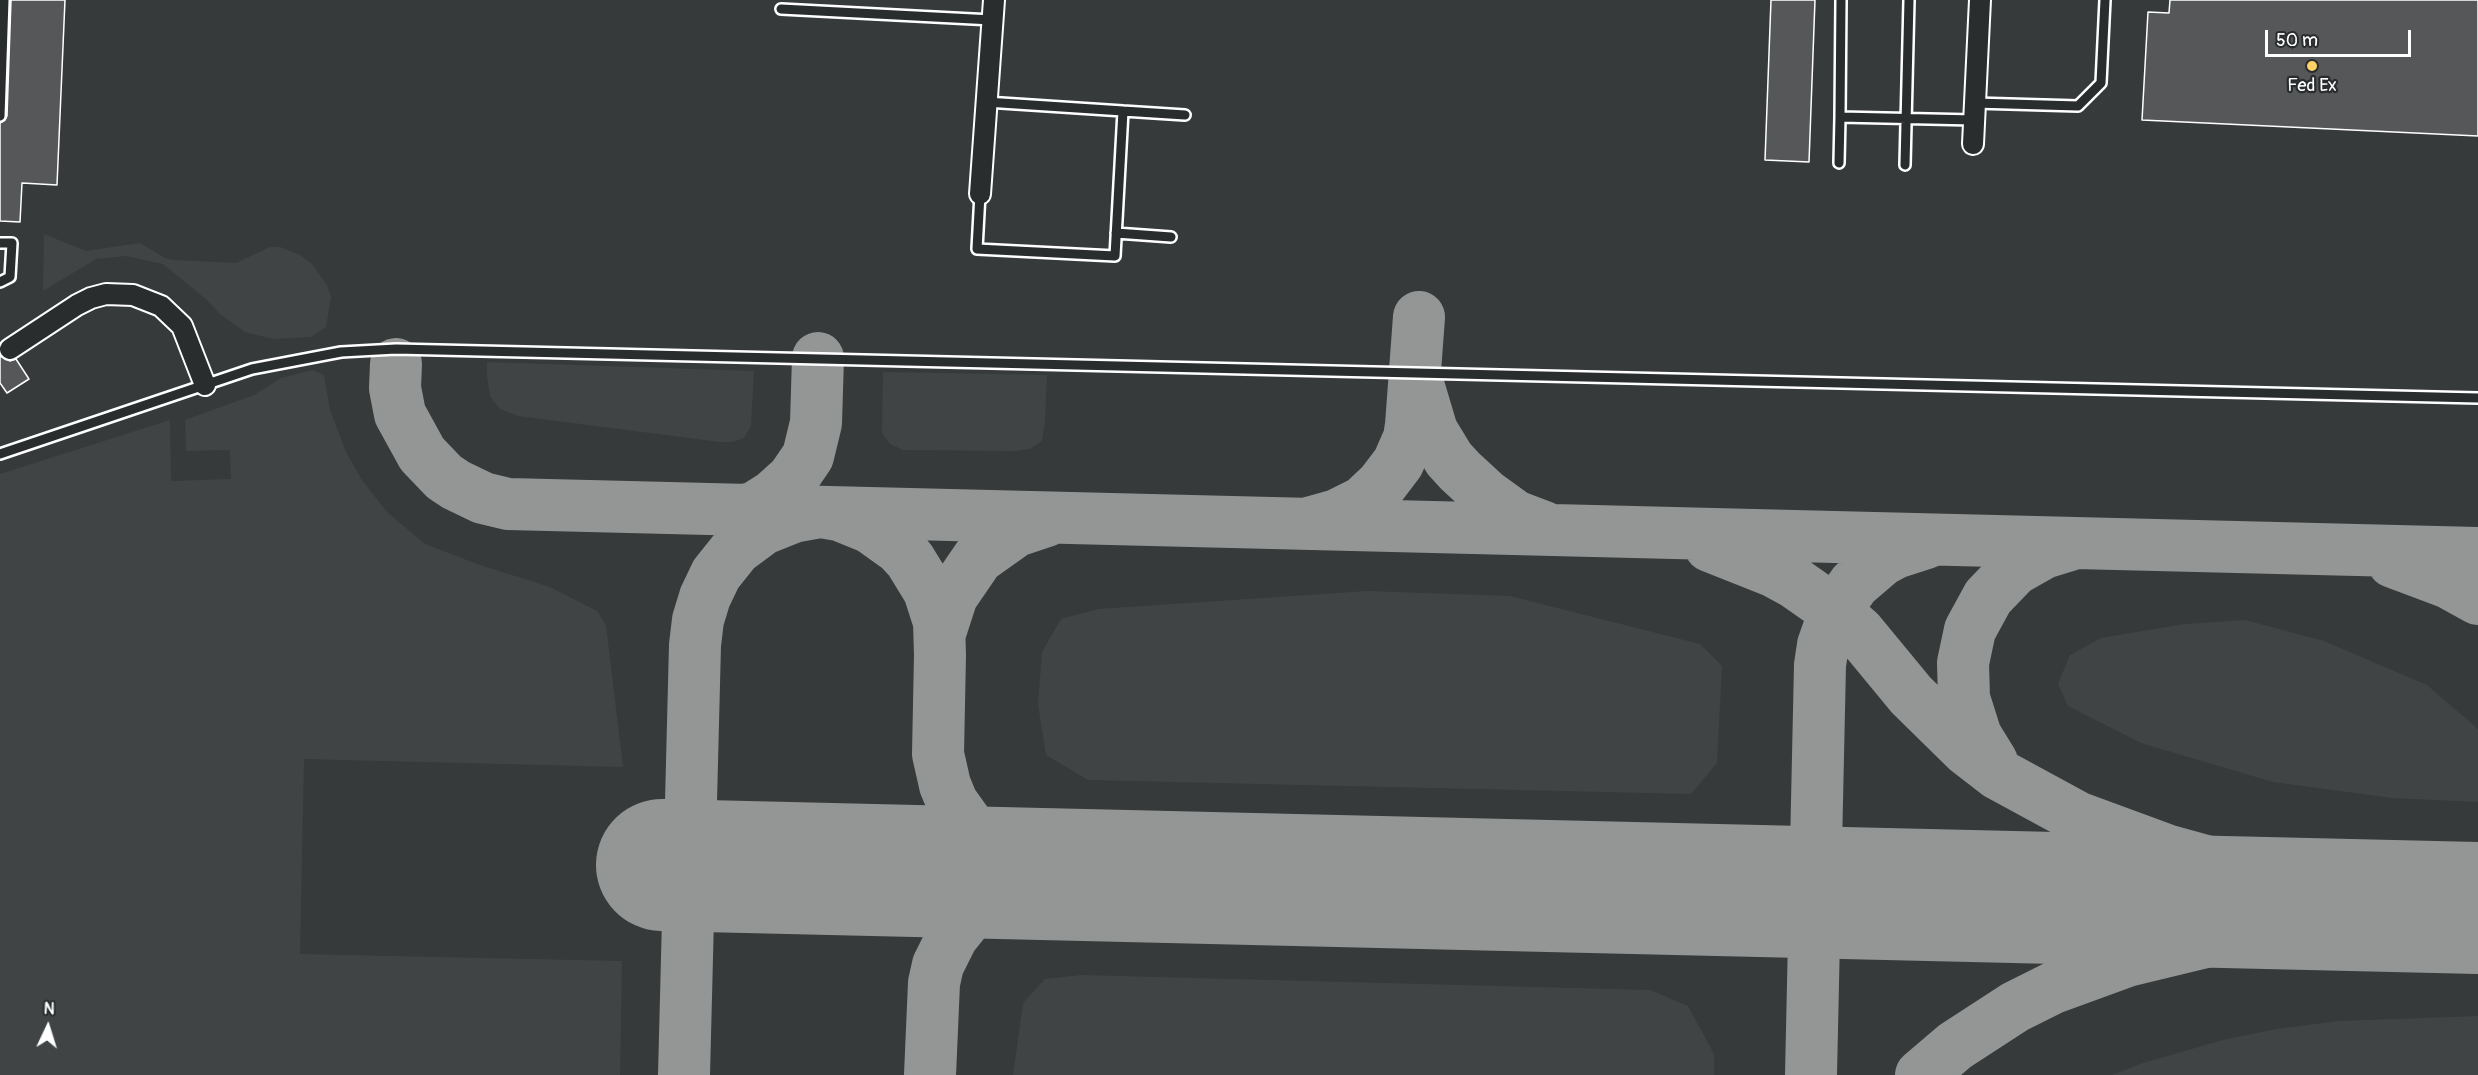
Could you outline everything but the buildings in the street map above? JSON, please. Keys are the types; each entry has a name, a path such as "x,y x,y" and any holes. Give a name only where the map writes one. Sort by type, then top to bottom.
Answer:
{"street":[{"path":"1973,144 1980,0"},
{"path":"980,194 993,10"},
{"path":"9,349 76,305 91,298 113,294 133,295 161,306 182,326 205,385"}],"lane":[{"path":"0,116 4,0"},
{"path":"1839,163 1841,0"},
{"path":"1905,165 1909,0"},
{"path":"1840,117 1906,118 1975,111 2078,106 2101,82 2105,0"},
{"path":"781,9 993,10"},
{"path":"986,102 1185,115"},
{"path":"980,194 977,249 1115,256 1123,111"},
{"path":"1116,233 1171,237"},
{"path":"0,243 12,243 10,277 0,282"},
{"path":"0,454 252,369 341,352 419,349 2478,398"}],"shaded area":[{"path":"0,0 2478,0 2478,1075 0,1075"},
{"path":"44,234 86,251 140,243 165,258 174,260 236,263 270,247 280,247 300,255 311,263 327,285 331,297 326,327 311,337 273,339 245,332 220,314 207,300 163,264 126,256 96,259 43,291"},
{"path":"487,362 754,371 751,426 744,438 732,442 720,442 518,416 500,409 490,396"},
{"path":"313,370 324,375 330,410 346,452 362,480 386,511 425,544 480,565 550,587 597,611 606,625 623,767 304,759 300,954 622,961 620,1075 0,1075 0,474 170,420 171,481 231,479 230,450 186,451 185,420 254,395 281,378"},
{"path":"883,372 1047,375 1042,441 1030,449 1015,451 903,450 890,444 882,433"},
{"path":"1367,591 1510,596 1700,644 1722,666 1717,763 1691,794 1088,780 1046,755 1038,704 1042,652 1061,619 1098,609"},
{"path":"2245,620 2324,641 2427,685 2478,729 2478,802 2392,798 2273,782 2141,743 2068,706 2058,684 2070,655 2101,638 2185,624"},
{"path":"1081,975 1650,990 1688,1006 1714,1054 1714,1075 1013,1075 1023,1003 1045,979"},
{"path":"2478,1016 2478,1075 2112,1075 2143,1063 2223,1040 2276,1029 2339,1021"}],"taxiway":[{"path":"1312,522 1337,515 1363,502 1382,484 1398,463 1409,438 1411,425 1419,317"},
{"path":"743,510 754,508 773,496 793,478 808,456 816,423 818,358"},
{"path":"396,364 395,388 400,414 422,454 444,477 456,485 483,498 508,504 2478,553"},
{"path":"1418,384 1432,431 1449,459 1486,495 1515,516 1544,527"},
{"path":"684,1075 695,645 698,620 705,597 716,574 736,549 763,529 793,517 821,512 839,515 871,528 899,548 910,560 929,591 939,622 938,754 945,785 952,802 985,844 1002,855 1031,868 1079,875"},
{"path":"940,633 952,596 978,558 1016,531 1046,521"},
{"path":"1811,1075 1820,665 1823,645 1835,611 1854,584 1882,560 1895,553 1926,543"},
{"path":"1992,762 1976,736 1964,698 1963,663 1970,630 1988,597 2014,570 2044,553 2070,545"},
{"path":"1710,546 1773,571 1795,583 1835,611 1859,632 1911,695 1967,750 1998,774 2079,818 2166,850 2213,863 2276,875 2372,887 2478,894"},
{"path":"2393,562 2449,583 2478,599"},
{"path":"930,1075 934,983 938,965 952,937 972,912 998,892 1032,879 1066,876"},
{"path":"1921,1075 1955,1046 2015,1007 2053,988 2127,961 2218,939 2264,933 2362,925 2456,922"}],"runway":[{"path":"662,865 2478,908"}],"place":[{"name":"Fed Ex","path":"2312,66"}]}
